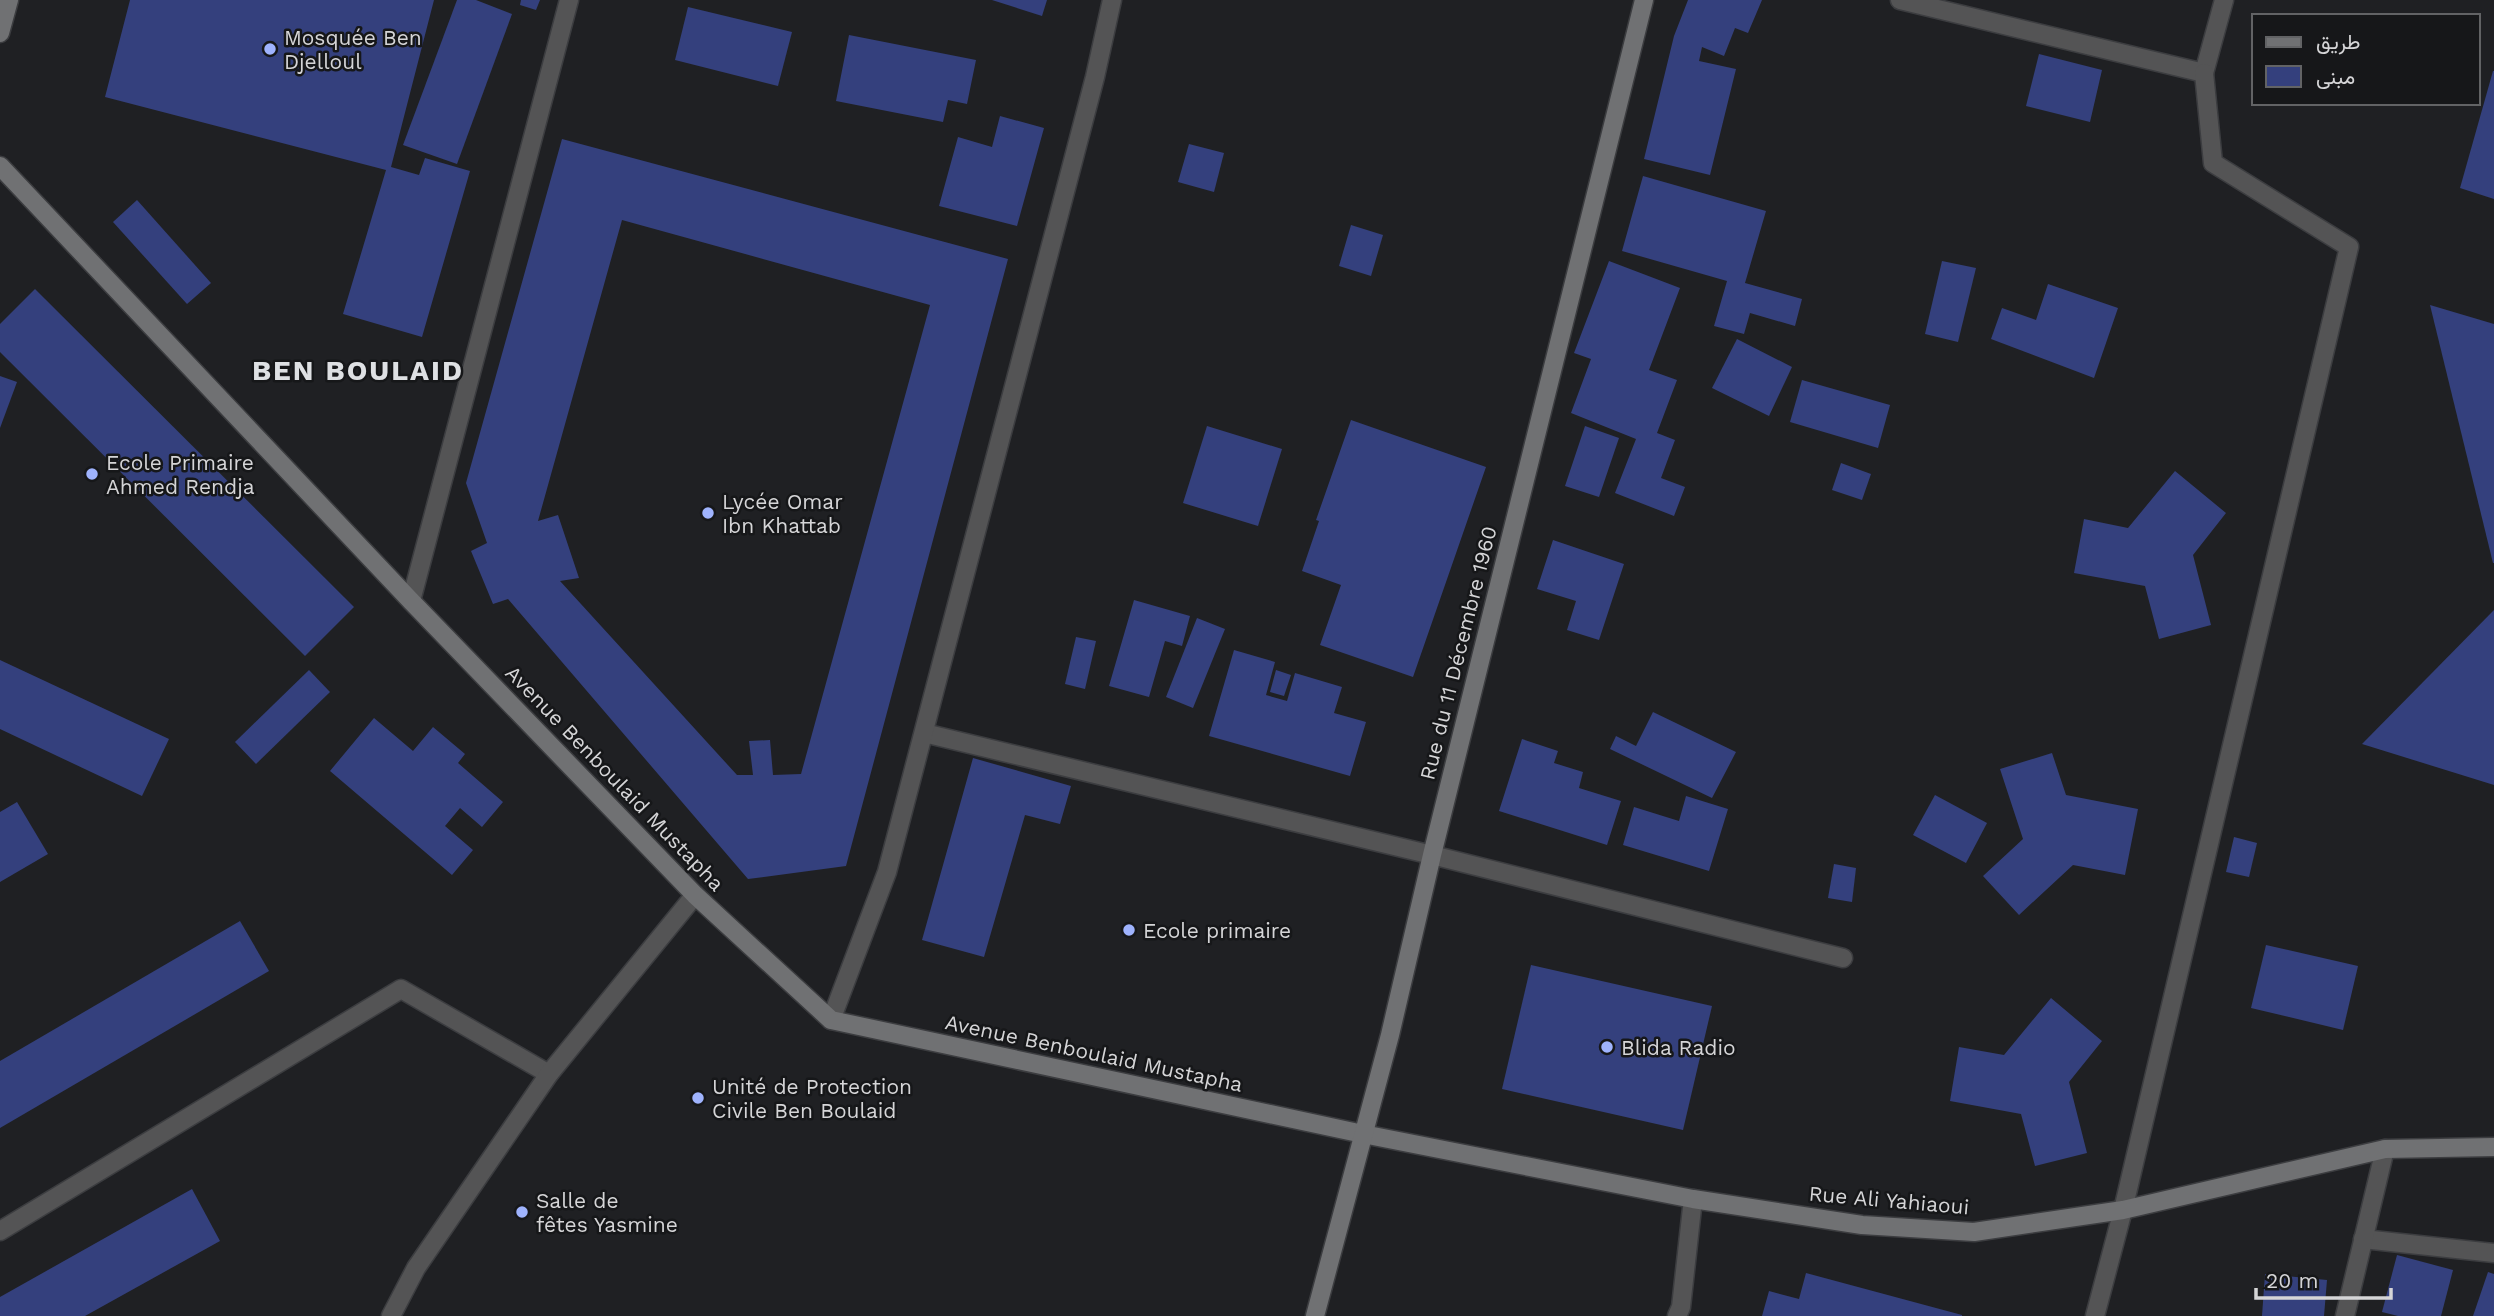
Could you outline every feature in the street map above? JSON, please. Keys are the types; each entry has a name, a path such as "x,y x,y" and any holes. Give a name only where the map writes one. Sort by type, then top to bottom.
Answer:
{"main road":[{"path":"0,33 9,0"},
{"name":"Rue du 11 Décembre 1960","path":"1315,1316 1390,1035 1432,855 1644,0"},
{"name":"Avenue Benboulaid Mustapha","path":"0,166 411,601 695,895 831,1020 1363,1134"},
{"name":"Rue Ali Yahiaoui","path":"1363,1134 1693,1199 1862,1224 1974,1232 2123,1210 2385,1149 2494,1147"}],"street":[{"path":"411,601 569,0"},
{"path":"831,1020 887,872 1095,77 1112,0"},
{"path":"1900,0 2204,73"},
{"path":"2095,1316 2123,1210 2348,247 2213,163 2204,73 2224,0"},
{"path":"924,733 1432,855 1843,958"},
{"path":"391,1316 416,1268 548,1074 695,895"},
{"path":"0,1231 401,989 548,1074"},
{"path":"2345,1316 2385,1149"},
{"path":"1681,1313 1693,1199"},
{"path":"2363,1240 2494,1252"}],"building":[{"name":"Mosquée Ben Djelloul","path":"130,0 434,0 391,167 419,175 425,158 470,171 422,337 343,314 386,170 105,97"},
{"path":"457,0 476,0 512,14 457,164 403,145"},
{"path":"521,0 540,0 536,10 520,5"},
{"path":"992,0 1047,0 1042,16"},
{"path":"1688,0 1762,0 1748,33 1735,28 1724,56 1702,47 1699,61 1736,69 1710,175 1644,159 1674,36"},
{"path":"688,7 792,32 778,86 675,60"},
{"path":"849,35 976,60 967,104 948,100 943,122 836,101"},
{"path":"2039,54 2102,70 2090,122 2026,106"},
{"path":"2494,71 2494,199 2460,188"},
{"path":"1000,116 1044,128 1017,226 939,206 958,137 992,147"},
{"path":"562,139 1008,259 846,866 748,879 508,599 493,604 471,551 487,543 466,483","holes":["622,220 930,305 801,774 773,775 770,740 749,741 753,775 737,775 560,581 579,578 558,515 538,521"]},
{"path":"1189,144 1224,153 1214,192 1178,182"},
{"path":"1643,176 1766,211 1745,283 1802,299 1795,326 1750,313 1744,334 1714,326 1727,281 1622,251"},
{"path":"137,200 211,283 187,304 113,222"},
{"path":"1351,225 1383,235 1371,276 1339,266"},
{"path":"1609,261 1680,288 1649,370 1677,380 1657,433 1675,440 1661,478 1685,487 1674,516 1615,493 1636,439 1571,413 1591,359 1574,353"},
{"path":"1942,261 1976,268 1958,342 1925,334"},
{"path":"2048,284 2118,308 2094,378 1991,339 2002,308 2036,320"},
{"path":"35,289 354,607 305,656 0,352 0,324"},
{"path":"2430,305 2494,324 2494,563 2493,563"},
{"path":"1737,339 1792,367 1769,416 1712,388"},
{"path":"0,376 17,382 0,428"},
{"path":"1802,380 1890,405 1878,448 1790,422"},
{"path":"1351,420 1486,467 1413,677 1320,645 1341,585 1302,571 1319,521 1316,520"},
{"path":"1207,426 1282,449 1258,526 1183,503"},
{"path":"1585,426 1619,438 1599,497 1565,486"},
{"path":"1841,463 1871,474 1862,500 1832,490"},
{"path":"2175,471 2226,513 2193,555 2211,625 2159,639 2145,586 2074,573 2084,519 2128,528"},
{"path":"1553,540 1624,564 1599,640 1567,630 1576,601 1537,589"},
{"path":"1134,600 1190,616 1182,646 1165,641 1149,697 1109,686"},
{"path":"2494,610 2494,785 2362,744"},
{"path":"1197,618 1225,629 1193,708 1166,697"},
{"path":"1076,637 1096,641 1085,689 1065,684"},
{"path":"1234,650 1275,662 1266,695 1287,701 1295,673 1342,687 1334,713 1366,722 1350,776 1209,736"},
{"path":"0,660 169,739 142,796 0,729"},
{"path":"309,670 330,692 256,764 235,742"},
{"path":"1276,670 1291,675 1284,696 1270,692"},
{"path":"1653,712 1736,752 1712,798 1610,749 1616,736 1636,746"},
{"path":"374,718 413,751 433,727 465,754 458,763 503,802 482,827 460,808 445,826 473,850 452,875 330,771"},
{"path":"1522,739 1558,751 1554,763 1583,772 1579,788 1621,801 1607,845 1499,811"},
{"path":"2052,753 2066,795 2138,809 2125,875 2073,865 2019,915 1983,876 2023,839 2000,769"},
{"path":"973,758 1071,786 1060,824 1025,815 984,957 922,940"},
{"path":"1935,795 1987,823 1966,863 1913,835"},
{"path":"1686,796 1728,809 1709,871 1623,845 1634,807 1679,821"},
{"path":"17,802 48,854 0,882 0,812"},
{"path":"2234,837 2257,843 2249,877 2226,872"},
{"path":"1834,864 1856,868 1852,902 1828,898"},
{"path":"240,921 269,971 0,1128 0,1061"},
{"path":"2266,945 2358,966 2343,1030 2251,1008"},
{"name":"Blida Radio","path":"1531,965 1712,1006 1683,1130 1502,1089"},
{"path":"2051,998 2102,1041 2069,1082 2087,1153 2035,1166 2021,1114 1950,1101 1959,1047 2004,1055"},
{"path":"192,1189 220,1241 85,1316 0,1316 0,1297"},
{"path":"2397,1255 2453,1270 2441,1316 2398,1316 2382,1312"},
{"path":"2488,1272 2494,1274 2494,1316 2473,1316"},
{"path":"1806,1273 1962,1316 1762,1316 1769,1291 1799,1299"},
{"path":"2265,1274 2327,1280 2324,1316 2262,1316"}],"place":[{"name":"Mosquée Ben Djelloul","path":"270,49"},
{"name":"Ecole Primaire Ahmed Rendja","path":"92,474"},
{"name":"Lycée Omar Ibn Khattab","path":"708,513"},
{"name":"Ecole primaire","path":"1129,930"},
{"name":"Blida Radio","path":"1607,1047"},
{"name":"Unité de Protection Civile Ben Boulaid","path":"698,1098"},
{"name":"Salle de fêtes Yasmine","path":"522,1212"}],"district":[{"name":"BEN BOULAID","path":"358,370"}]}
